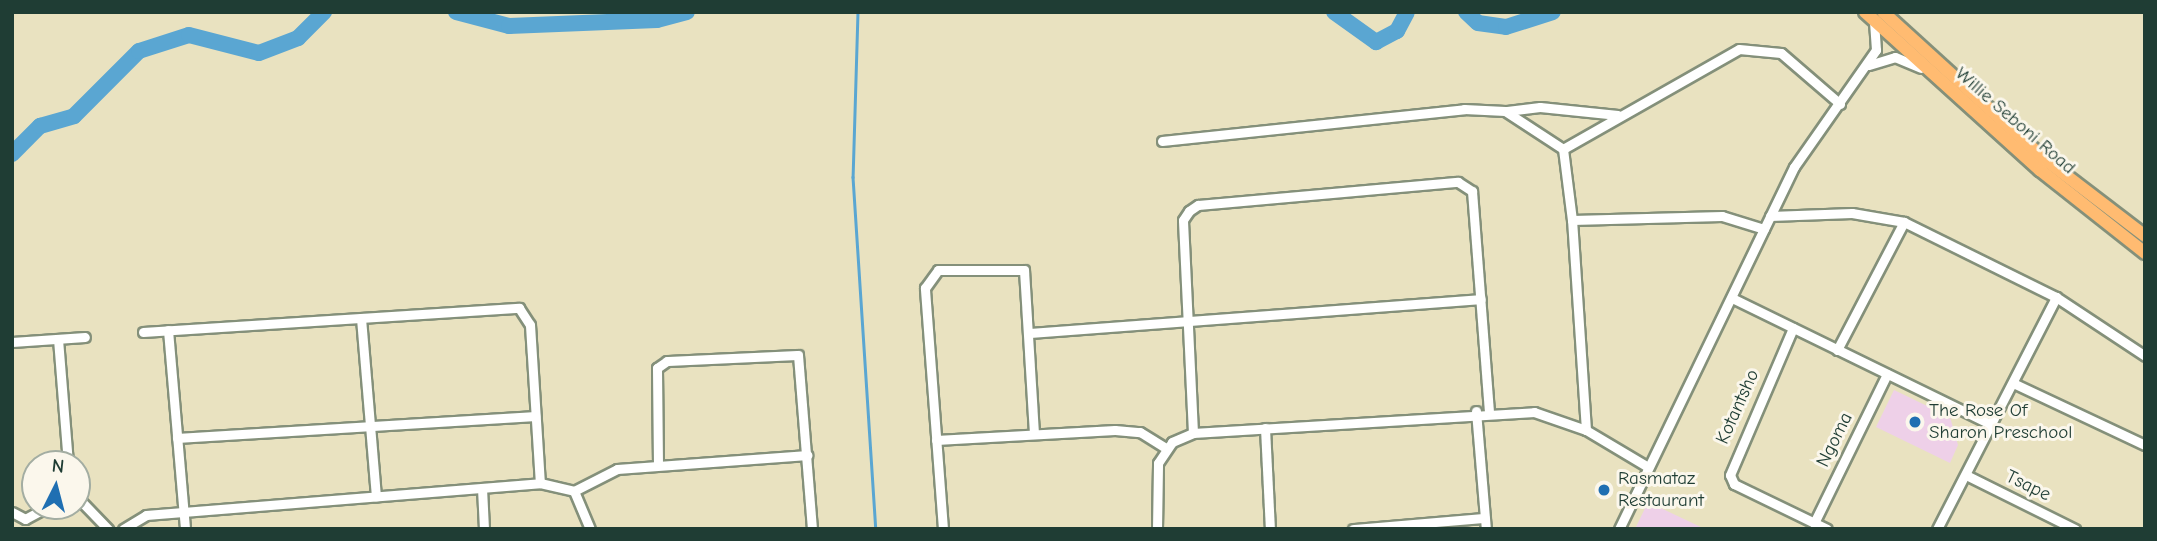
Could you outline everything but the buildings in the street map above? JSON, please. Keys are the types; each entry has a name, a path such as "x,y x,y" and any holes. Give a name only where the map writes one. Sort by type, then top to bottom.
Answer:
{"main road":[{"name":"Willie Seboni Road","path":"1874,15 1926,70 2145,253"},
{"name":"Willie Seboni Road","path":"1874,15 2047,161 2145,236"}],"street":[{"path":"1619,529 1794,167 1868,66 1879,42 1874,15"},
{"path":"1563,149 1719,56 1755,48 1781,53 1840,104"},
{"path":"1868,66 1895,57 1926,70"},
{"path":"1162,141 1464,109 1505,111 1539,107 1620,115"},
{"path":"1505,111 1563,149 1572,220 1586,430"},
{"path":"1193,433 1185,321 1182,220 1198,205 1458,182 1472,191 1489,410"},
{"path":"1770,216 1852,213 1904,222 2056,297 2145,356"},
{"path":"1572,220 1721,216 1764,229"},
{"path":"1837,350 1904,222"},
{"path":"943,529 929,276 938,270 1024,270 1031,333 1034,433"},
{"path":"1937,529 2056,297"},
{"path":"1732,298 1992,425"},
{"path":"1031,333 1481,299"},
{"path":"143,332 519,308 530,325 540,484"},
{"path":"361,318 376,496"},
{"name":"Kotantsho","path":"1793,328 1730,475 1734,484 1827,529"},
{"path":"169,330 184,529"},
{"path":"12,342 85,337"},
{"path":"58,338 67,450"},
{"path":"658,465 653,380 667,361 798,355 812,529"},
{"name":"Ngoma","path":"1814,523 1887,374"},
{"path":"2013,383 2145,446"},
{"path":"1157,529 1155,475 1166,448 1193,433 1489,410 1534,412 1586,430 1648,467"},
{"path":"1476,411 1486,529"},
{"path":"177,439 535,416"},
{"path":"1265,428 1270,529"},
{"path":"936,440 1034,433 1140,432 1166,448"},
{"path":"123,529 146,515 540,484 574,491 617,469 807,455"},
{"name":"Tsape","path":"1966,475 2075,529"},
{"path":"482,488 484,529"},
{"path":"574,491 590,529"},
{"path":"91,511 108,529"},
{"path":"1353,529 1485,518"}],"shaded area":[{"name":"The Rose Of Sharon Preschool","path":"1894,390 1950,417 1958,445 1950,463 1876,427"},
{"path":"1648,502 1705,529 1635,529"}],"waterway":[{"path":"12,154 40,126 74,116 139,51 189,35 259,53 298,38 324,12"},
{"path":"456,12 509,26 657,20 687,12"},
{"path":"858,12 853,177 876,529"},
{"path":"1334,12 1376,42 1397,31 1407,12"},
{"path":"1466,12 1478,23 1506,27 1553,12"}],"place":[{"name":"The Rose Of Sharon Preschool","path":"1915,422"},
{"name":"Rasmataz Restaurant","path":"1604,490"}]}
